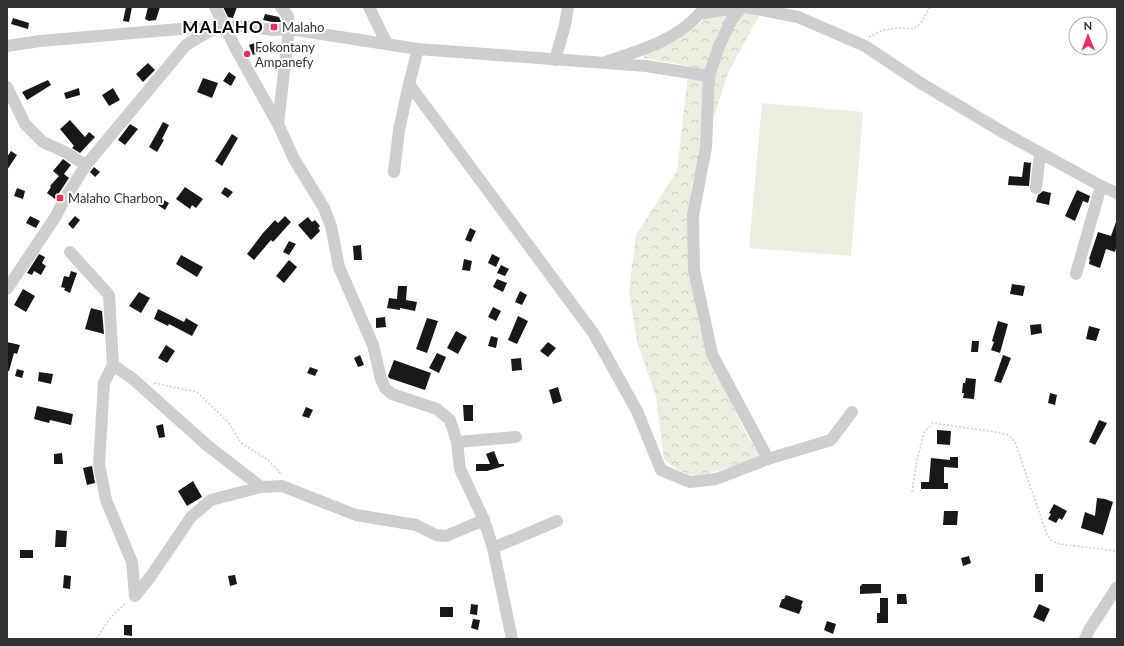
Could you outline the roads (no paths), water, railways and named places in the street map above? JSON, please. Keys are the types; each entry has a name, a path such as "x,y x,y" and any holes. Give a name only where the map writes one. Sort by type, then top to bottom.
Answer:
{"street":[{"path":"215,7 237,51 278,124 294,159 324,208 331,226 339,267 373,345 381,379 385,388 392,394 437,409 450,420 457,442 460,469 484,520 493,548 512,639"},
{"path":"278,124 290,30 288,16 281,7"},
{"path":"369,7 387,44"},
{"path":"555,60 568,7"},
{"path":"600,63 642,50 678,32 703,10 738,7"},
{"path":"742,7 732,19 719,46 709,76 706,147 693,215 694,270 712,354 768,459"},
{"path":"746,7 798,17 865,46 919,82 1006,134 1101,186 1117,193"},
{"path":"7,46 40,41 190,28 211,30 243,26 273,30 290,30 418,49 646,66 709,76"},
{"path":"7,290 56,216 64,200 86,165 186,45 211,30"},
{"path":"394,172 399,130 418,49"},
{"path":"409,84 594,334 637,411 661,470 690,482 716,478 768,459 831,440 852,412"},
{"path":"7,87 25,124 29,129 43,142 65,152 86,165"},
{"path":"1036,188 1040,153"},
{"path":"1076,274 1101,186"},
{"path":"70,252 109,295 114,365 104,383 99,464 106,500 132,562 134,596 151,576 191,517 211,500 261,487 282,486 356,515 416,525 436,535 446,536 484,520"},
{"path":"114,365 133,379 208,446 261,487"},
{"path":"457,442 516,437"},
{"path":"493,548 557,521"},
{"path":"1085,639 1089,630 1117,587"}],"place":[{"name":"Malaho","path":"274,27"},
{"name":"Fokontany Ampanefy","path":"247,54"},
{"name":"Malaho Charbon","path":"60,198"}],"district":[{"name":"MALAHO","path":"223,26"}]}
